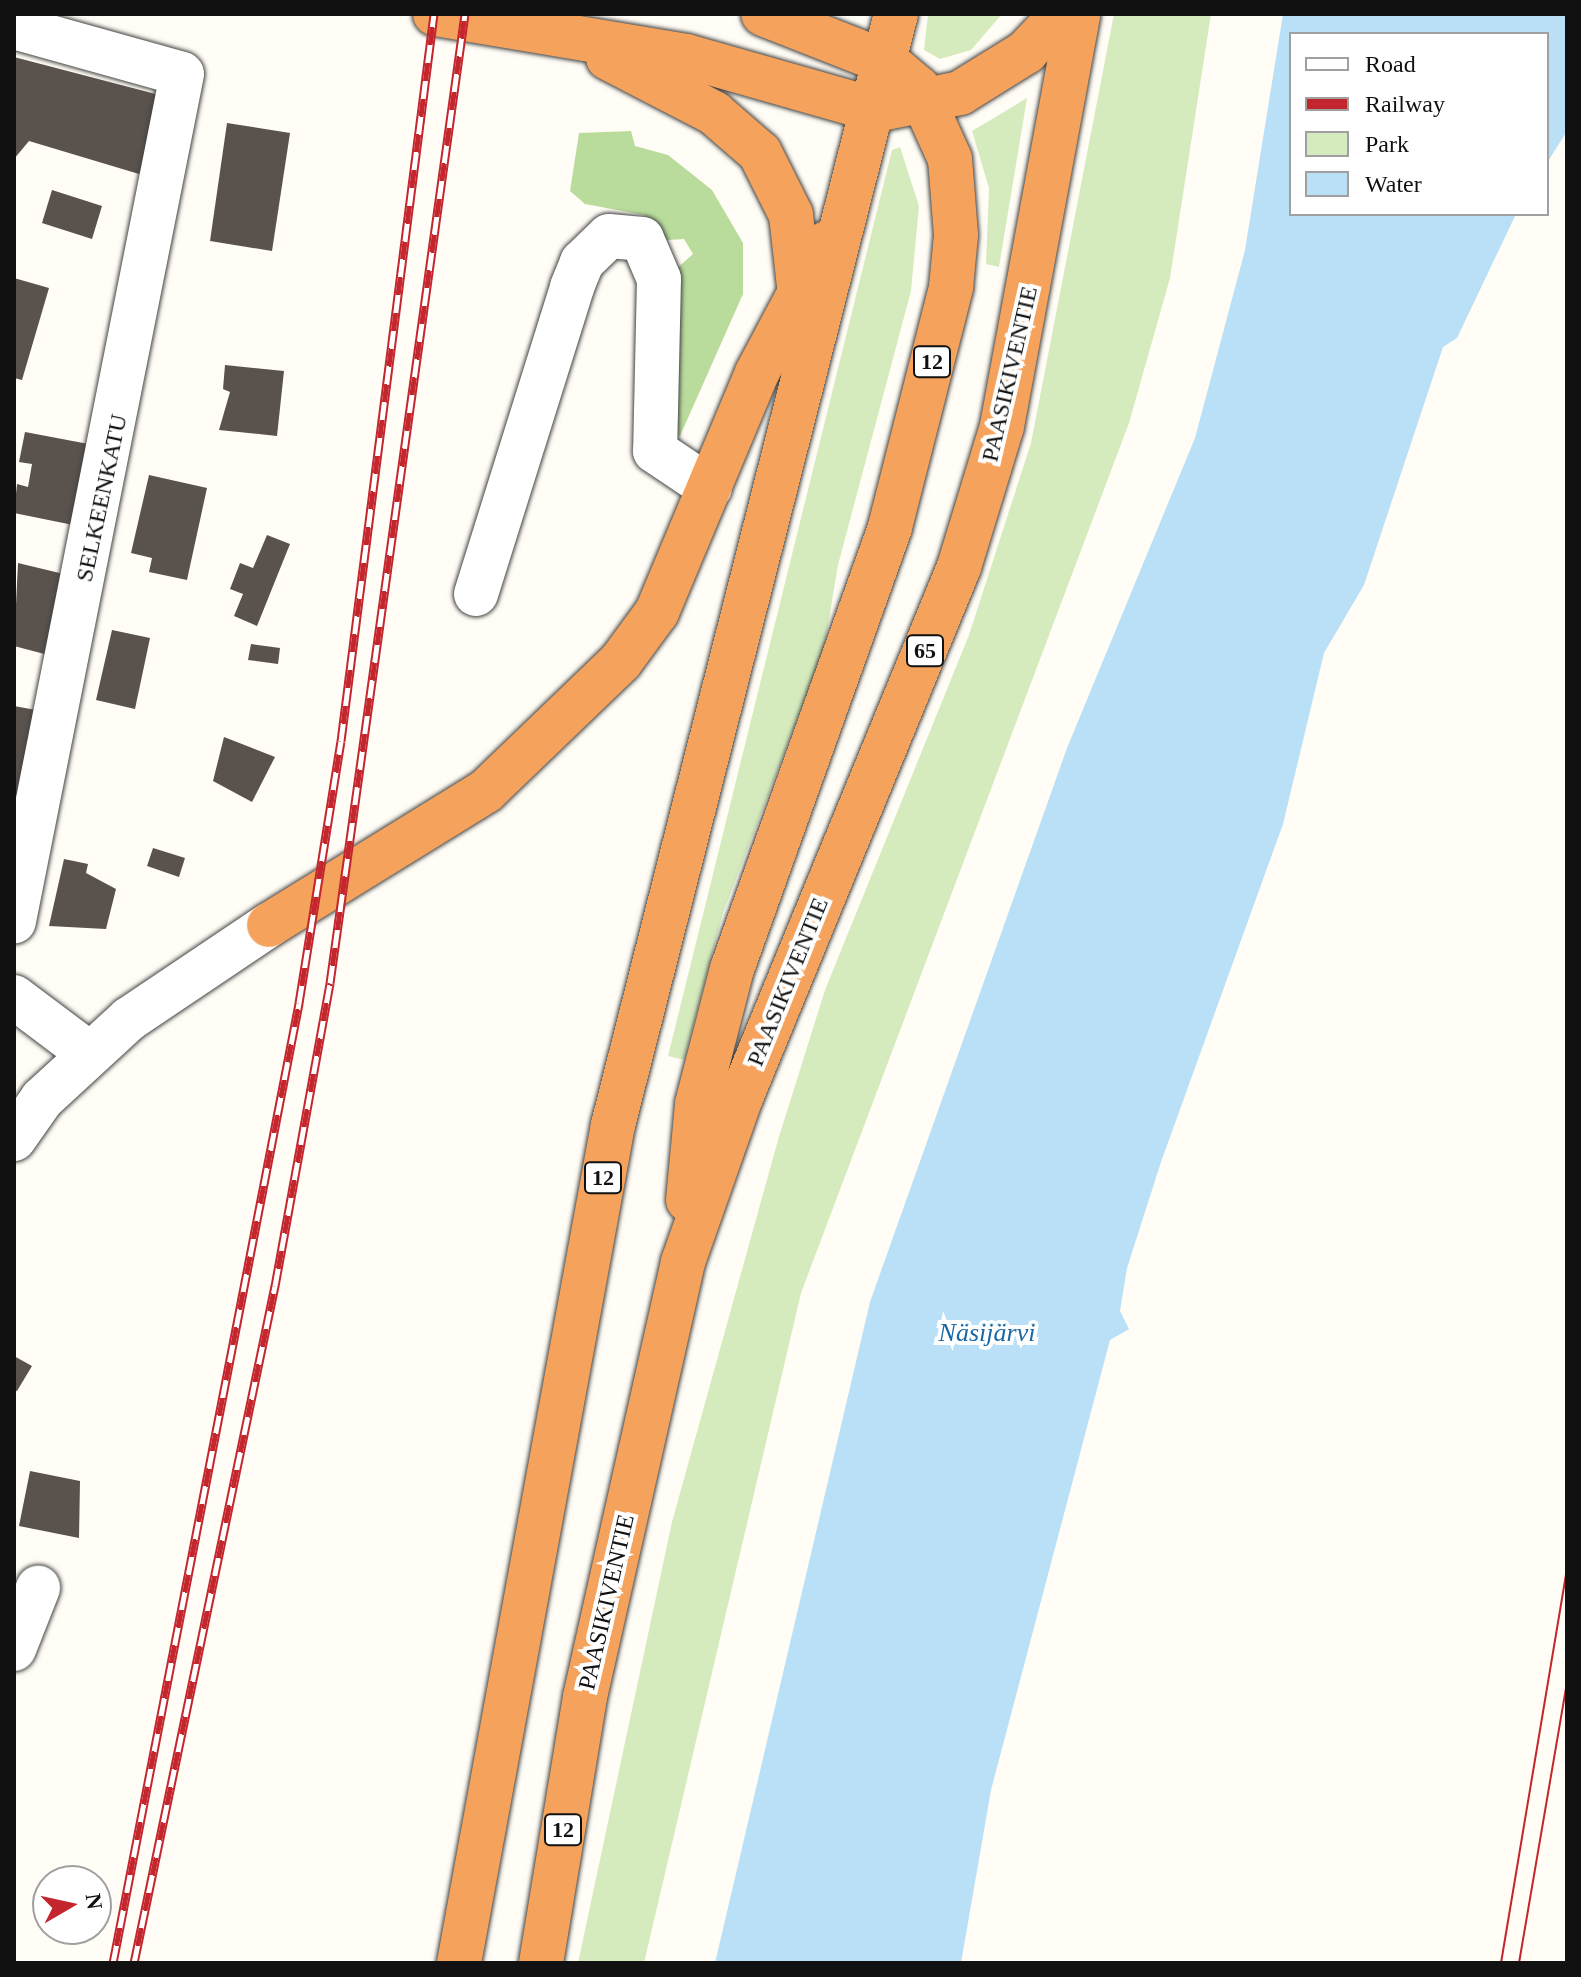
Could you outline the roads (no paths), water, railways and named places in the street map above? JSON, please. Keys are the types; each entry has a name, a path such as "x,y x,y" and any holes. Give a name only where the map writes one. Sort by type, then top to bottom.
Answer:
{"highway":[{"name":"12","path":"435,14 574,42 714,113 760,153 791,215 800,282 800,406 613,1125 459,1963"},
{"name":"12","path":"683,1262 697,1104 732,969 890,527 951,287 952,173 926,103 888,63 763,14"},
{"path":"800,406 845,215 888,63 896,14"},
{"path":"574,42 686,56 876,110 926,103 993,75 1051,32 1062,14"},
{"name":"PAASIKIVENTIE","path":"541,1963 585,1697 683,1262 740,1100 959,567 1002,426 1078,14"},
{"path":"269,925 486,791 562,725 657,612 800,282 845,215"}],"street":[{"name":"SELKEENKATU","path":"14,27 182,74 14,921"},
{"path":"476,594 572,287 582,262 609,236 642,239 659,279 655,451 710,488"},
{"path":"14,1139 90,1054 269,925"},
{"path":"14,997 90,1054"},
{"path":"14,1649 38,1588"}],"water":[{"name":"Näsijärvi","path":"1283,14 1567,14 1567,131 1549,160 1549,32 1289,32 1289,216 1515,216 1457,338 1443,347 1364,585 1324,653 1283,824 1161,1162 1127,1268 1120,1311 1129,1329 1110,1340 991,1790 961,1963 715,1963 870,1302 1067,748 1195,438 1245,250"}],"tram line":[{"path":"1501,1963 1567,1569"},
{"path":"1519,1963 1567,1682"}],"railway":[{"path":"113,1963 299,1003 341,741 434,14"},
{"path":"134,1963 275,1286 330,983 465,14"}]}
